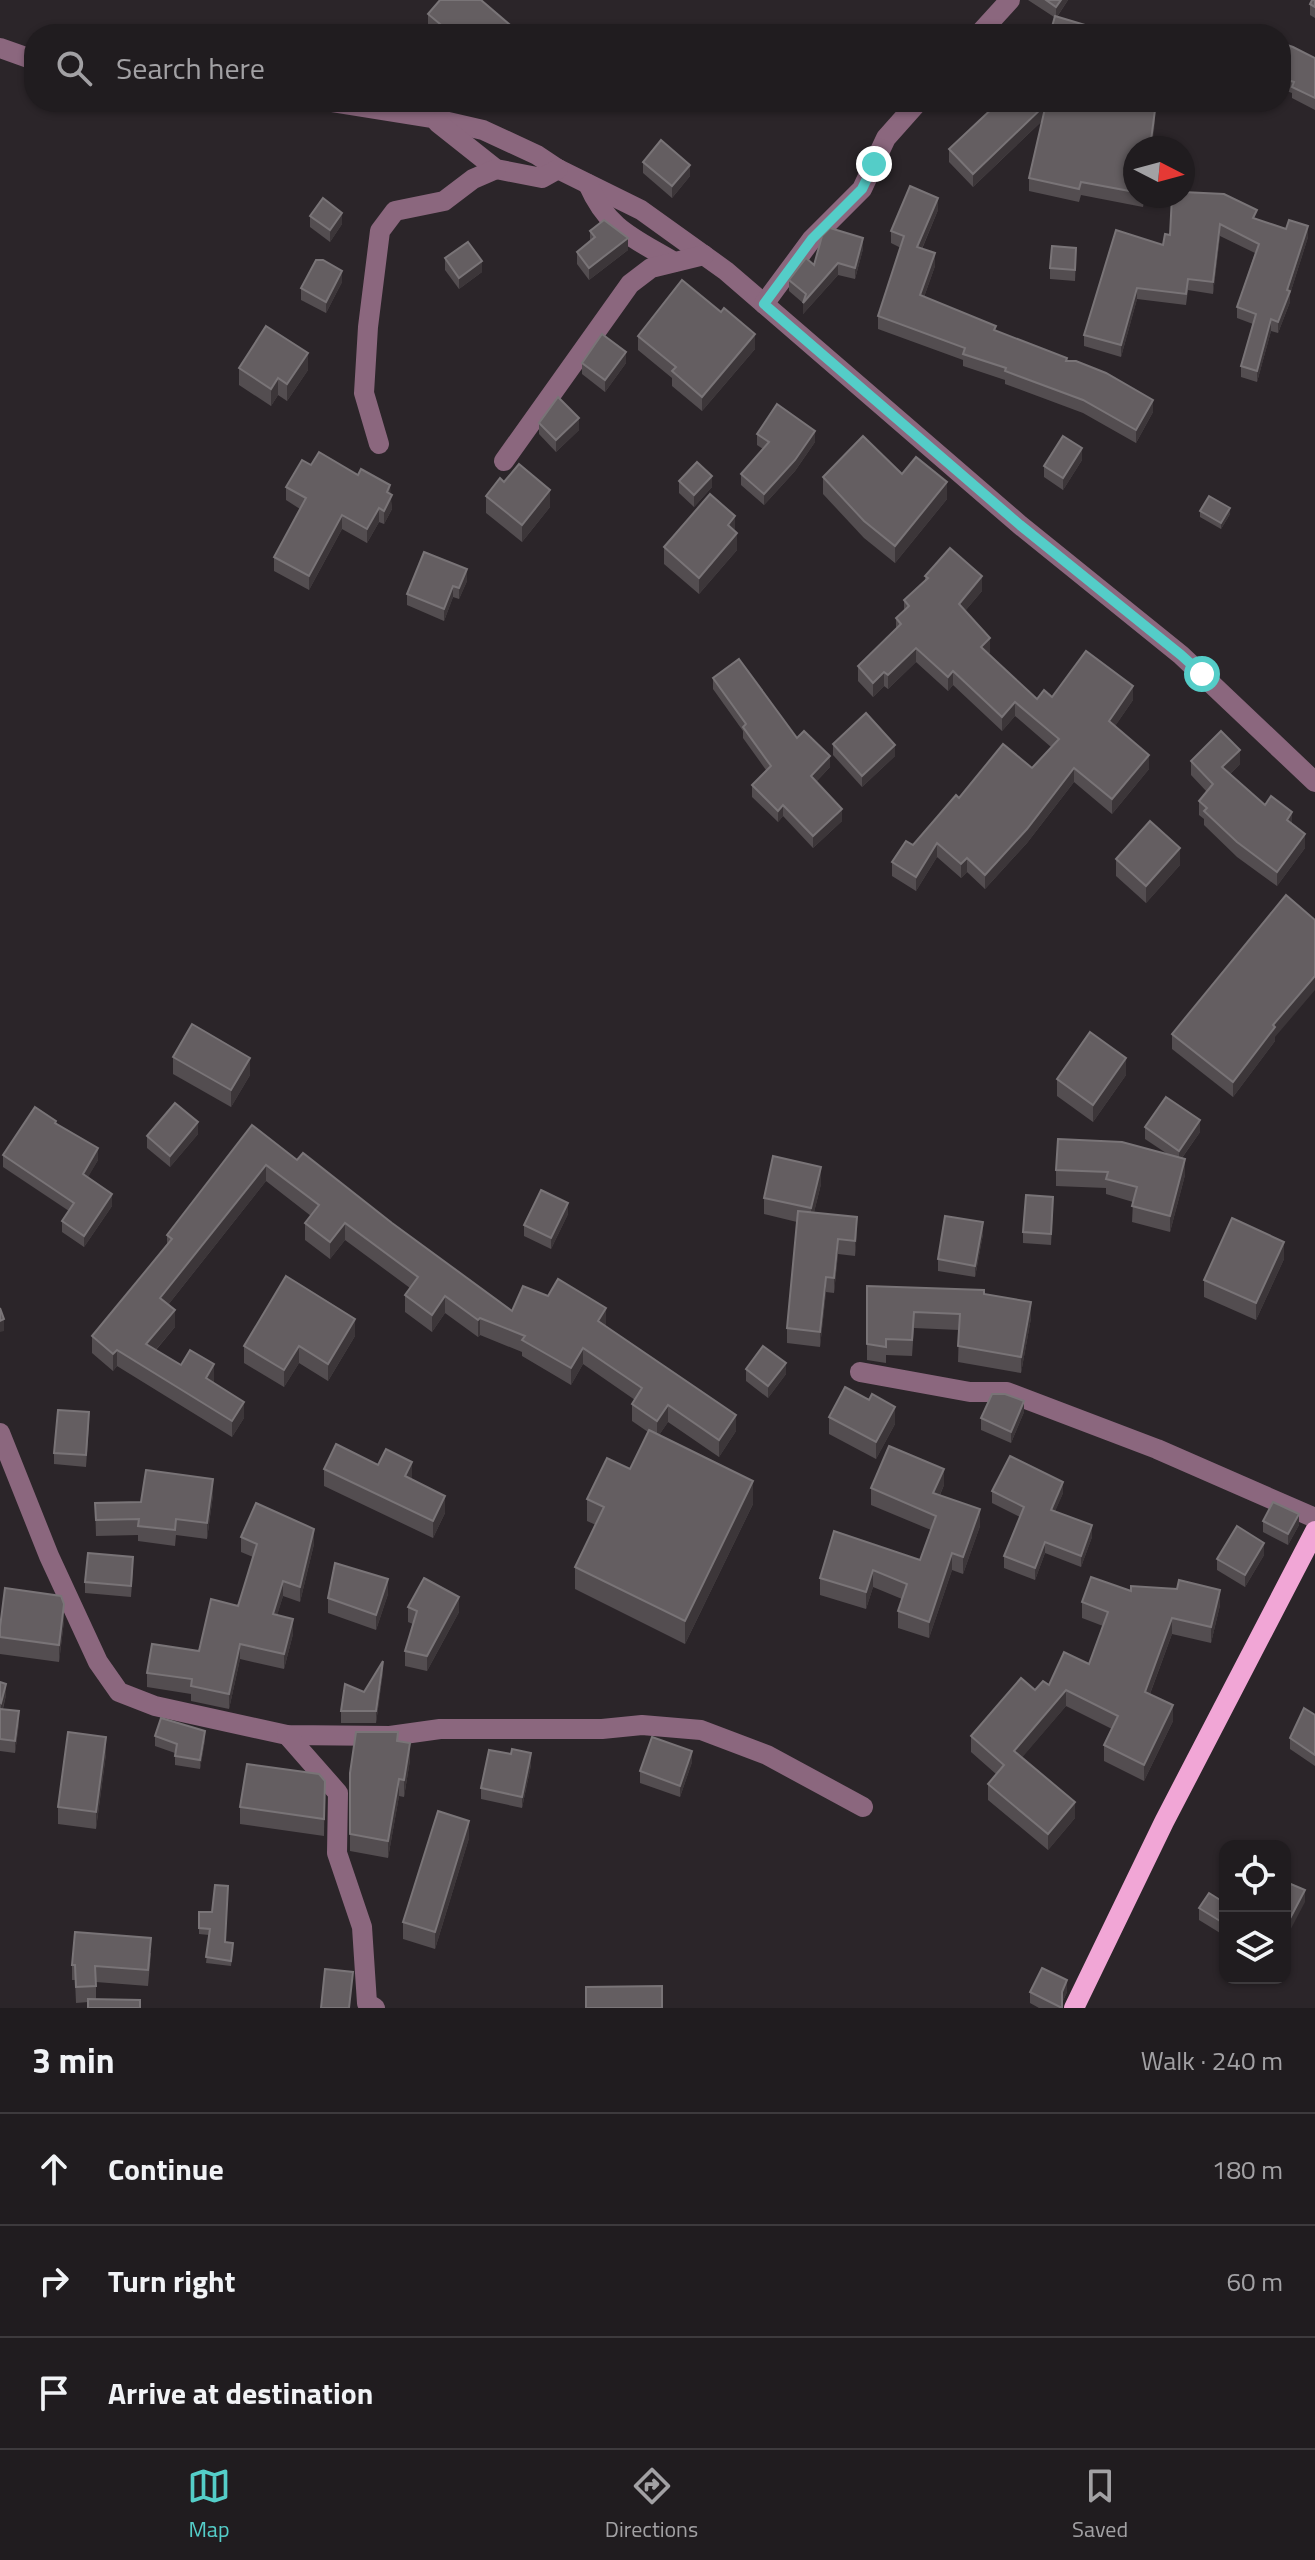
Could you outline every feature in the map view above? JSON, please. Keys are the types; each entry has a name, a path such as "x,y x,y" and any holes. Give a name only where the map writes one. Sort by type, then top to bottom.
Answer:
{"main road":[{"path":"1075,2006 1164,1822 1309,1558 1315,1531"}],"street":[{"path":"988,24 1010,0"},
{"path":"0,48 24,56"},
{"path":"394,112 483,130 641,210 704,255 1020,525 1181,655 1315,782"},
{"path":"764,304 812,239 862,189 886,138 909,112"},
{"path":"431,118 496,169 542,178 558,169"},
{"path":"379,444 364,393 368,327 380,231 395,211 444,201 473,179 496,169"},
{"path":"588,184 596,204 613,225 674,262"},
{"path":"504,461 630,284 651,268 704,255"},
{"path":"860,1372 970,1392 1007,1392 1157,1449 1315,1518"},
{"path":"0,1433 49,1556 98,1662 119,1692 155,1706 287,1735 390,1736 440,1729 602,1729 642,1725 701,1730 767,1755 863,1807"},
{"path":"287,1735 338,1793 337,1853 362,1927 367,2003 375,2008"}],"building":[{"path":"440,0 481,0 509,24 440,24 428,14"},
{"path":"1046,0 1061,0 1056,7"},
{"path":"1055,16 1082,24 1053,24"},
{"path":"1291,46 1315,58 1315,98 1292,87 1294,82 1291,81"},
{"path":"988,112 1038,112 973,174 949,149"},
{"path":"1044,112 1155,112 1152,136 1123,136 1123,190 1081,182 1079,189 1029,178"},
{"path":"661,140 690,165 672,186 643,162"},
{"path":"910,186 938,198 917,247 935,253 920,295 996,326 994,330 1067,358 1066,361 1076,361 1106,373 1153,400 1136,430 1083,400 963,354 965,348 878,316 904,236 891,231"},
{"path":"1195,193 1224,194 1257,210 1253,218 1286,229 1289,220 1308,226 1287,290 1290,291 1278,322 1271,319 1257,371 1241,366 1256,314 1237,307 1259,244 1220,224 1213,282 1188,279 1186,294 1137,288 1121,345 1084,335 1116,230 1163,245 1165,234 1170,235 1171,208 1195,208"},
{"path":"323,198 342,213 330,230 310,216"},
{"path":"604,220 628,238 589,268 577,252 595,237 590,231"},
{"path":"830,228 863,238 855,268 838,263 803,303 806,294 789,280 806,258 814,265 822,236"},
{"path":"468,242 482,261 459,278 445,258"},
{"path":"1052,246 1076,248 1075,270 1050,268"},
{"path":"316,260 323,260 342,271 326,302 301,288"},
{"path":"682,280 721,312 724,308 755,334 702,397 672,371 676,367 638,336"},
{"path":"266,326 308,353 287,384 278,378 271,389 239,368"},
{"path":"602,334 626,352 605,380 582,363"},
{"path":"558,397 579,418 556,440 539,423"},
{"path":"777,404 815,431 795,460 764,494 741,474 769,442 757,434"},
{"path":"863,436 902,474 916,457 947,482 895,546 864,521 823,477"},
{"path":"1063,436 1082,448 1063,478 1044,466"},
{"path":"319,452 358,475 361,469 390,485 387,492 392,495 384,511 379,508 367,529 342,515 309,576 274,557 306,498 286,487 302,460 311,465"},
{"path":"697,462 712,476 694,495 679,481"},
{"path":"519,464 550,490 522,525 486,496 500,478 504,482"},
{"path":"710,494 735,516 728,525 737,533 699,578 664,547"},
{"path":"1209,496 1230,508 1221,523 1200,511"},
{"path":"950,548 982,576 959,604 990,638 981,647 1037,699 1044,690 1052,697 1086,651 1133,686 1109,721 1149,755 1112,799 1074,768 1027,829 985,875 967,858 961,864 937,843 916,877 892,862 906,841 913,845 956,795 959,798 1003,744 1032,768 1059,739 1015,702 1002,717 953,671 948,677 916,648 888,675 884,672 873,683 858,666 901,624 896,618 909,606 904,600 928,578 925,576"},
{"path":"424,552 467,569 459,588 453,586 444,609 407,594"},
{"path":"739,659 797,738 804,731 830,756 811,776 842,809 813,836 783,805 778,811 752,785 771,766 713,678"},
{"path":"866,713 895,745 862,776 833,744"},
{"path":"1221,731 1240,750 1222,767 1265,805 1271,796 1292,812 1287,820 1305,834 1277,872 1237,842 1204,811 1207,808 1199,801 1213,784 1191,761"},
{"path":"1150,821 1180,848 1146,886 1116,859"},
{"path":"1286,895 1315,920 1315,976 1273,1025 1275,1027 1233,1082 1172,1034"},
{"path":"192,1024 250,1058 231,1090 173,1057"},
{"path":"1090,1032 1126,1058 1093,1105 1057,1079"},
{"path":"1166,1097 1200,1120 1179,1151 1145,1127"},
{"path":"175,1103 198,1122 170,1156 147,1136"},
{"path":"35,1107 55,1123 98,1148 83,1174 112,1194 84,1236 62,1221 74,1203 3,1155"},
{"path":"252,1125 297,1160 303,1153 512,1311 523,1286 548,1296 558,1279 606,1308 598,1321 736,1415 719,1440 668,1405 657,1421 632,1404 642,1388 583,1348 571,1368 522,1340 525,1336 480,1318 478,1320 445,1296 432,1315 405,1295 418,1277 345,1223 330,1242 305,1223 319,1205 266,1165 160,1298 175,1310 146,1344 181,1365 190,1350 214,1364 206,1378 244,1402 232,1421 117,1350 113,1354 92,1336 172,1239 167,1235"},
{"path":"1058,1139 1122,1142 1185,1159 1170,1216 1132,1206 1137,1187 1106,1179 1108,1172 1056,1170"},
{"path":"773,1156 821,1167 811,1208 764,1198"},
{"path":"541,1190 568,1203 551,1238 524,1225"},
{"path":"1026,1195 1053,1197 1051,1234 1023,1232"},
{"path":"798,1211 857,1217 855,1241 838,1239 834,1278 826,1277 820,1332 787,1328"},
{"path":"945,1216 983,1222 975,1266 938,1259"},
{"path":"1232,1218 1284,1242 1256,1303 1204,1280"},
{"path":"286,1276 355,1319 328,1364 299,1346 284,1370 244,1346"},
{"path":"867,1286 984,1290 984,1294 1031,1302 1021,1357 958,1346 960,1314 914,1312 912,1340 886,1339 886,1347 867,1344"},
{"path":"763,1346 786,1363 768,1386 746,1369"},
{"path":"845,1387 869,1400 872,1394 895,1407 876,1442 829,1417"},
{"path":"992,1394 1005,1394 1024,1401 1011,1432 981,1418"},
{"path":"58,1410 89,1412 86,1455 54,1453"},
{"path":"649,1430 753,1481 685,1621 575,1567 604,1507 587,1499 607,1458 630,1469"},
{"path":"336,1444 378,1465 386,1449 412,1462 405,1476 445,1496 433,1521 324,1469"},
{"path":"889,1446 944,1469 933,1493 980,1509 963,1557 952,1553 929,1622 898,1611 907,1584 873,1570 866,1592 820,1578 834,1531 920,1560 936,1516 871,1488"},
{"path":"1010,1456 1063,1482 1051,1510 1092,1525 1081,1556 1045,1542 1035,1568 1004,1556 1024,1507 992,1491"},
{"path":"146,1470 213,1479 207,1523 176,1519 175,1530 138,1526 139,1519 96,1520 95,1503 141,1502"},
{"path":"1273,1502 1299,1514 1288,1534 1263,1521"},
{"path":"256,1503 314,1529 300,1587 283,1581 273,1614 293,1619 284,1654 240,1644 229,1694 191,1686 192,1679 147,1673 152,1644 199,1651 211,1599 238,1606 257,1544 241,1537"},
{"path":"1237,1526 1264,1543 1245,1575 1217,1559"},
{"path":"88,1553 133,1557 131,1586 85,1582"},
{"path":"335,1563 388,1579 376,1615 328,1598"},
{"path":"1091,1577 1131,1591 1131,1586 1177,1589 1179,1580 1220,1590 1211,1627 1172,1618 1145,1692 1173,1705 1144,1765 1104,1745 1118,1716 1066,1690 1014,1751 1075,1802 1048,1834 988,1784 1004,1765 971,1736 1021,1678 1035,1690 1043,1681 1049,1685 1064,1652 1089,1664 1108,1612 1082,1602"},
{"path":"424,1578 459,1597 427,1656 405,1651 417,1611 408,1607"},
{"path":"5,1588 61,1596 64,1604 59,1645 0,1637"},
{"path":"383,1661 376,1711 341,1711 345,1684 364,1692"},
{"path":"0,1682 6,1684 1,1703 0,1702"},
{"path":"1304,1708 1315,1715 1315,1755 1290,1738"},
{"path":"0,1709 19,1711 15,1741 0,1739"},
{"path":"161,1718 205,1731 200,1760 175,1756 177,1744 155,1736"},
{"path":"68,1732 106,1737 96,1812 58,1807"},
{"path":"356,1732 398,1732 397,1741 410,1743 404,1780 399,1779 388,1841 350,1834 350,1773"},
{"path":"652,1737 692,1751 680,1786 640,1771"},
{"path":"512,1749 531,1753 522,1797 481,1788 489,1750 511,1754"},
{"path":"247,1764 319,1774 325,1781 324,1819 240,1807"},
{"path":"438,1811 469,1821 435,1932 403,1922"},
{"path":"1291,1884 1305,1890 1291,1917"},
{"path":"215,1885 228,1886 225,1942 233,1943 231,1961 206,1957 210,1929 199,1928 199,1912 212,1912"},
{"path":"1209,1893 1219,1899 1219,1920 1199,1908"},
{"path":"75,1932 151,1938 148,1970 95,1966 96,1986 76,1987 75,1965 72,1965"},
{"path":"1042,1968 1067,1980 1062,1992 1062,2008 1030,1992"},
{"path":"325,1969 353,1972 349,2008 321,2008"},
{"path":"662,1986 662,2008 586,2008 586,1987"},
{"path":"88,1999 140,2000 140,2008 88,2008"}],"route":[{"path":"874,164 862,189 812,239 764,304 1020,525 1202,674"}]}
